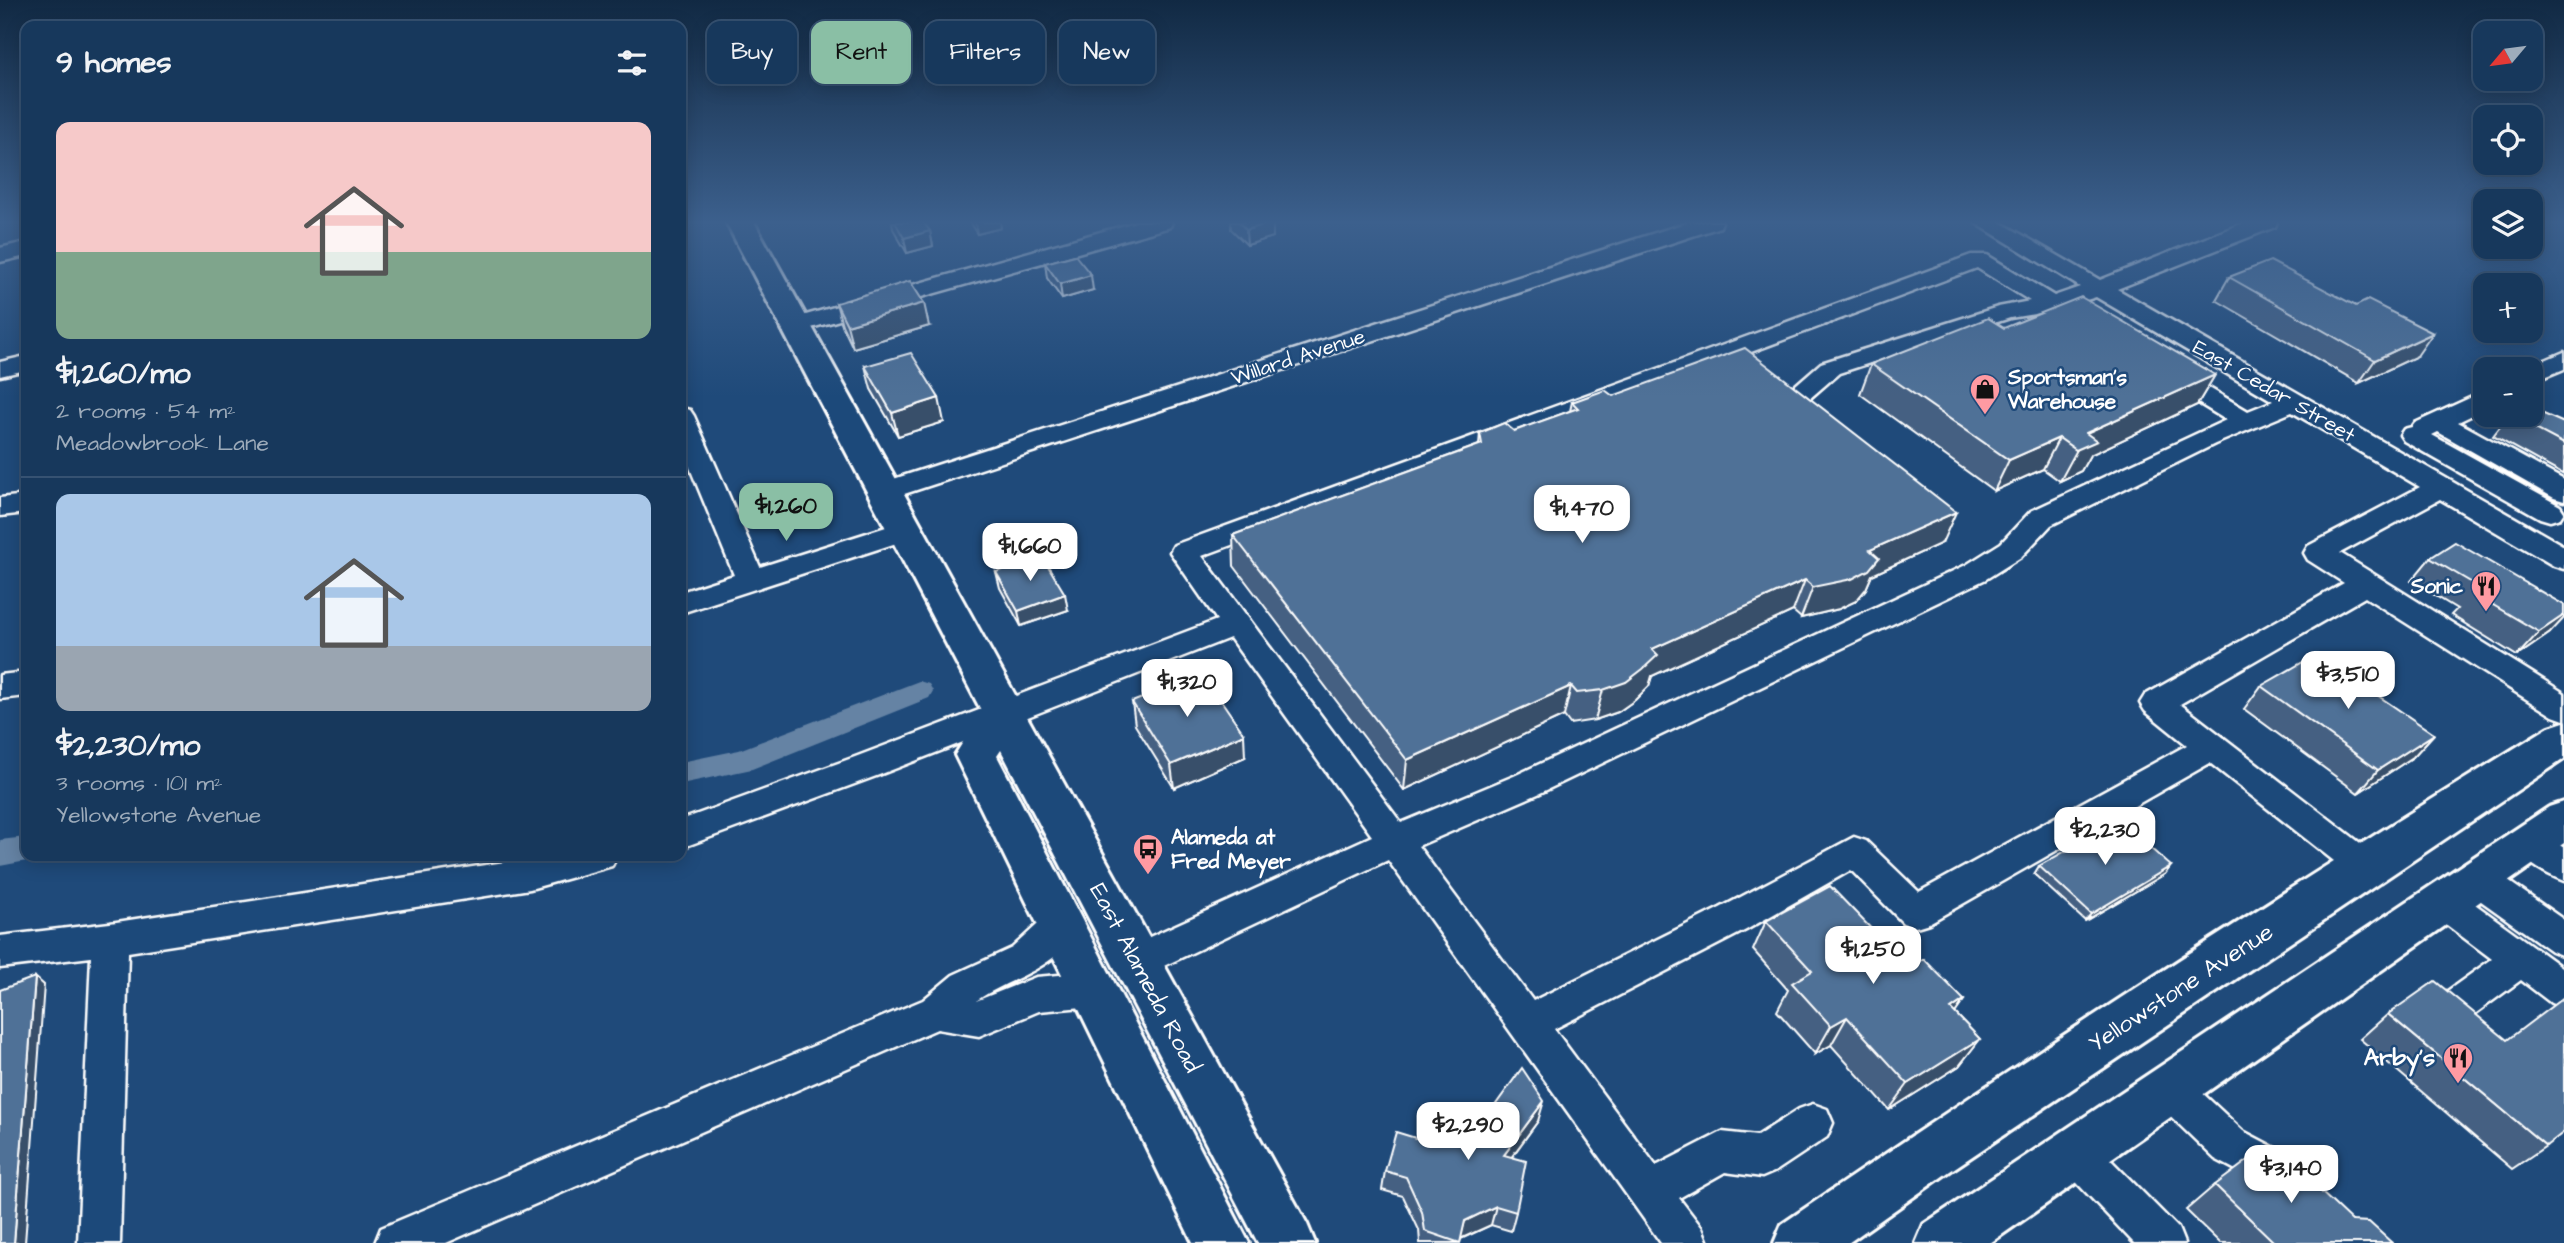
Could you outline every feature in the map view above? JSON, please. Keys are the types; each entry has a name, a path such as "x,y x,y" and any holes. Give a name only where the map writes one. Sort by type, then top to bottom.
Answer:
{"main road":[{"name":"East Alameda Road","path":"772,280 1288,1243"},
{"path":"1002,714 976,755 1222,1243"},
{"name":"Yellowstone Avenue","path":"1801,1243 1931,1153 2564,738"},
{"path":"1943,1243 2461,891 2553,843"}],"street":[{"path":"796,325 956,280"},
{"name":"Willard Avenue","path":"885,491 1534,280"},
{"path":"1687,1243 1184,552 1924,280"},
{"path":"2012,280 2108,338"},
{"name":"East Cedar Street","path":"2082,280 2564,559"},
{"path":"1798,395 1830,368 2006,313 2051,304 2120,280"},
{"path":"1736,349 1757,364"},
{"path":"2143,359 2245,421"},
{"path":"2543,370 2564,359"},
{"path":"0,369 21,364"},
{"path":"2543,375 2564,382"},
{"path":"1778,379 1819,410"},
{"path":"1136,961 1395,841 1515,791 1976,572 2011,550 2041,518 2245,421 2292,402"},
{"path":"2380,452 2473,405"},
{"path":"2439,422 2559,503"},
{"path":"686,433 751,580"},
{"path":"2413,435 2559,503"},
{"path":"2441,487 2318,553 2564,708"},
{"path":"2516,530 2559,503"},
{"path":"0,507 21,505"},
{"path":"686,601 905,530"},
{"path":"2365,866 2156,703 2366,583"},
{"path":"686,832 1236,624"},
{"path":"0,687 21,685"},
{"path":"1527,1023 1733,919 1854,851 1916,912 2210,747"},
{"path":"0,952 110,939 530,874 581,861"},
{"path":"2461,891 2564,940"},
{"path":"2461,891 2521,959 2564,990"},
{"path":"396,1243 936,1012 966,987 1025,958 1062,925"},
{"path":"99,1243 110,939"},
{"path":"2459,1004 2521,959"},
{"path":"936,1012 979,1019 1036,994 1094,989"},
{"path":"2169,1088 2229,1145 2270,1166 2315,1209"},
{"path":"1650,1191 1721,1152 1762,1157 1813,1123"},
{"path":"2075,1152 2162,1243"}],"building":[{"path":"1057,280 1074,280 1060,284"},
{"path":"2234,280 2306,280 2356,306 2368,300 2433,333 2375,360"},
{"path":"910,281 924,303 847,325 836,303"},
{"path":"2081,297 2215,375 2086,433 2097,441 2076,450 2059,438 2009,460 1871,364 1988,318 2004,328"},
{"path":"1745,348 1956,512 1870,550 1879,558 1869,570 1852,579 1813,587 1805,580 1652,649 1658,655 1626,682 1603,690 1577,693 1571,686 1407,760 1233,535 1482,444 1480,433 1504,423 1514,431 1578,408 1572,402 1605,390 1613,396"},
{"path":"911,353 939,398 892,413 865,366"},
{"path":"2543,414 2564,423 2564,444 2532,427 2543,427"},
{"path":"2455,542 2564,605 2564,615 2539,632 2471,592 2479,587 2430,558"},
{"path":"1042,556 1065,594 1018,611 996,572"},
{"path":"2317,654 2434,734 2378,770 2261,686"},
{"path":"1203,674 1244,734 1171,765 1132,702"},
{"path":"2119,821 2171,866 2091,914 2039,866"},
{"path":"1830,886 1909,968 1924,959 1964,1000 1951,1009 1980,1039 1908,1084 1847,1017 1831,1026 1792,983 1812,971 1766,921"},
{"path":"35,977 14,1243 0,1243 0,990"},
{"path":"2435,981 2507,1040 2564,997 2564,1132 2546,1146 2388,1014"},
{"path":"1522,1068 1544,1101 1504,1155 1526,1161 1516,1212 1496,1206 1465,1221 1460,1243 1425,1231 1422,1212 1406,1177 1385,1171 1396,1132 1422,1140 1446,1133 1451,1109 1486,1118"},
{"path":"2266,1147 2284,1157 2352,1221 2369,1222 2392,1243 2275,1243 2215,1185"}],"waterway":[{"path":"686,772 742,761 919,691"},
{"path":"0,853 21,851"}],"place":[{"name":"Sportsman's Warehouse","path":"1985,416"},
{"name":"Sonic","path":"2486,613"},
{"name":"Alameda at Fred Meyer","path":"1148,876"},
{"name":"Arby's","path":"2458,1085"}]}
